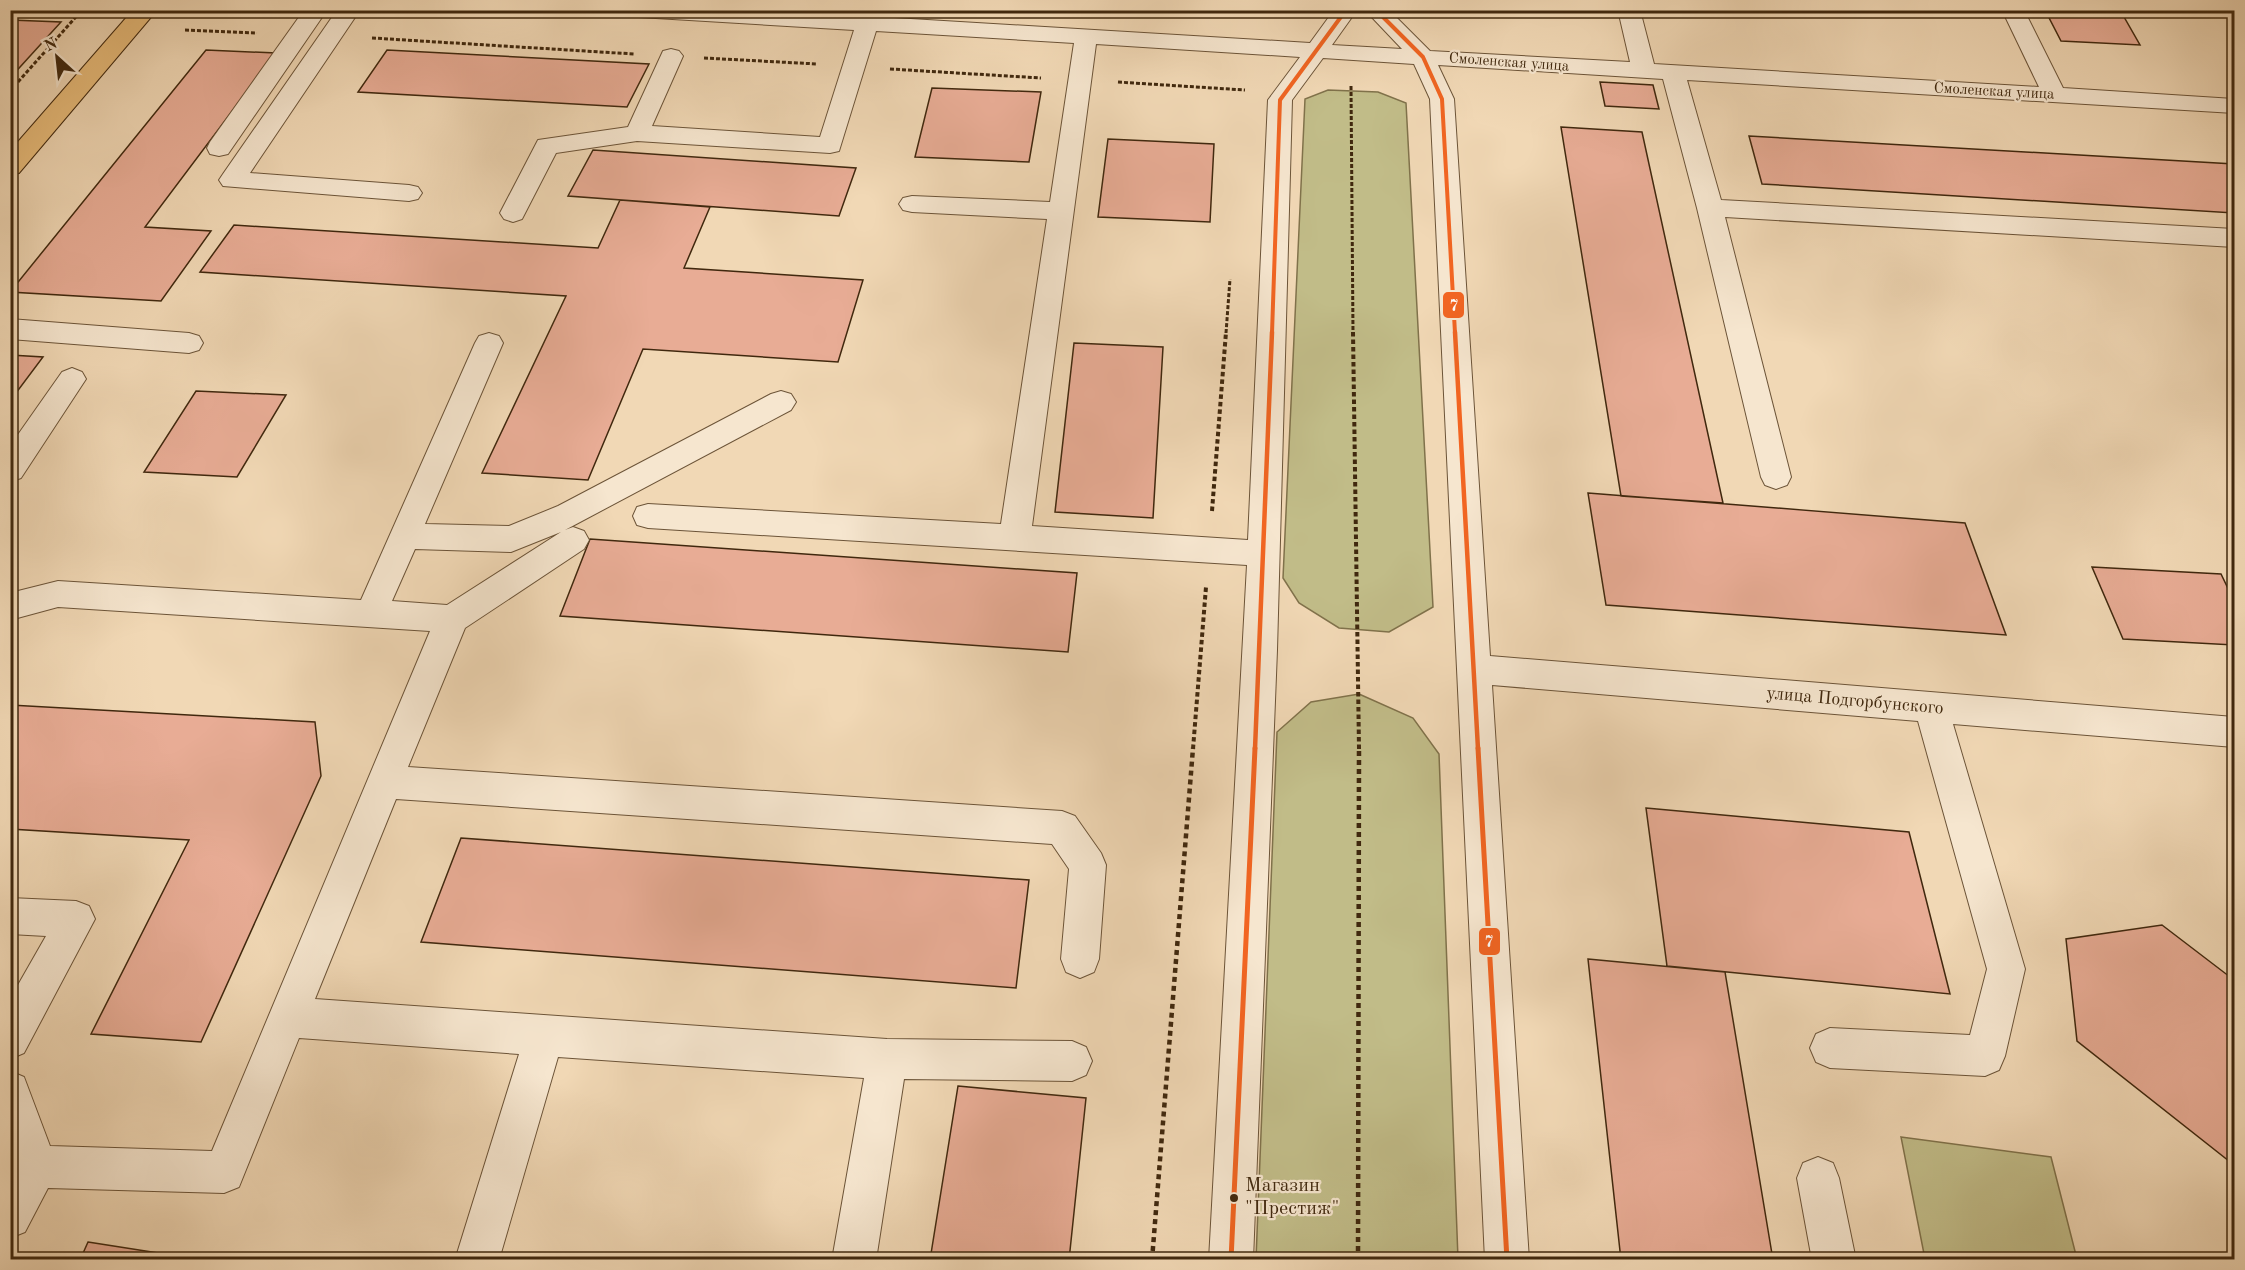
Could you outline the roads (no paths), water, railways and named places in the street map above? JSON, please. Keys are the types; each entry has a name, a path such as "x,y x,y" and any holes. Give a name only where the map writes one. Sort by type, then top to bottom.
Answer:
{"main road":[{"path":"12,163 146,10"}],"street":[{"path":"219,148 316,10"},
{"path":"349,10 232,180 409,193"},
{"name":"Смоленская улица","path":"639,10 2235,106"},
{"path":"1231,1260 1264,554 1280,100 1300,50 1347,10"},
{"path":"1376,10 1423,57 1442,99 1507,1260"},
{"path":"2013,10 2055,96"},
{"path":"1634,15 1644,71"},
{"path":"513,213 547,146 637,133 830,145 867,24"},
{"path":"1016,538 1086,37"},
{"path":"637,133 670,56"},
{"path":"1673,73 1710,208 1776,477"},
{"path":"912,204 1062,211"},
{"path":"1710,208 2235,238"},
{"path":"10,329 189,343"},
{"path":"371,613 489,342"},
{"path":"10,470 72,379"},
{"path":"405,536 511,539 569,515 781,402"},
{"path":"648,516 1264,554"},
{"path":"37,1167 224,1172 452,618 573,540"},
{"path":"10,607 58,594 452,618"},
{"name":"улица Подгорбунского","path":"1475,669 2235,732"},
{"path":"1830,1048 1985,1056 2006,969 1930,707"},
{"path":"385,782 1062,828 1088,865 1080,959"},
{"path":"10,916 76,919 10,1039"},
{"path":"287,1017 887,1059 1072,1061"},
{"path":"477,1260 543,1036"},
{"path":"854,1260 887,1059"},
{"path":"10,1090 37,1167 10,1217"},
{"path":"1818,1178 1834,1260"}],"place":[{"name":"Магазин \"Престиж\"","path":"1234,1198"}]}
